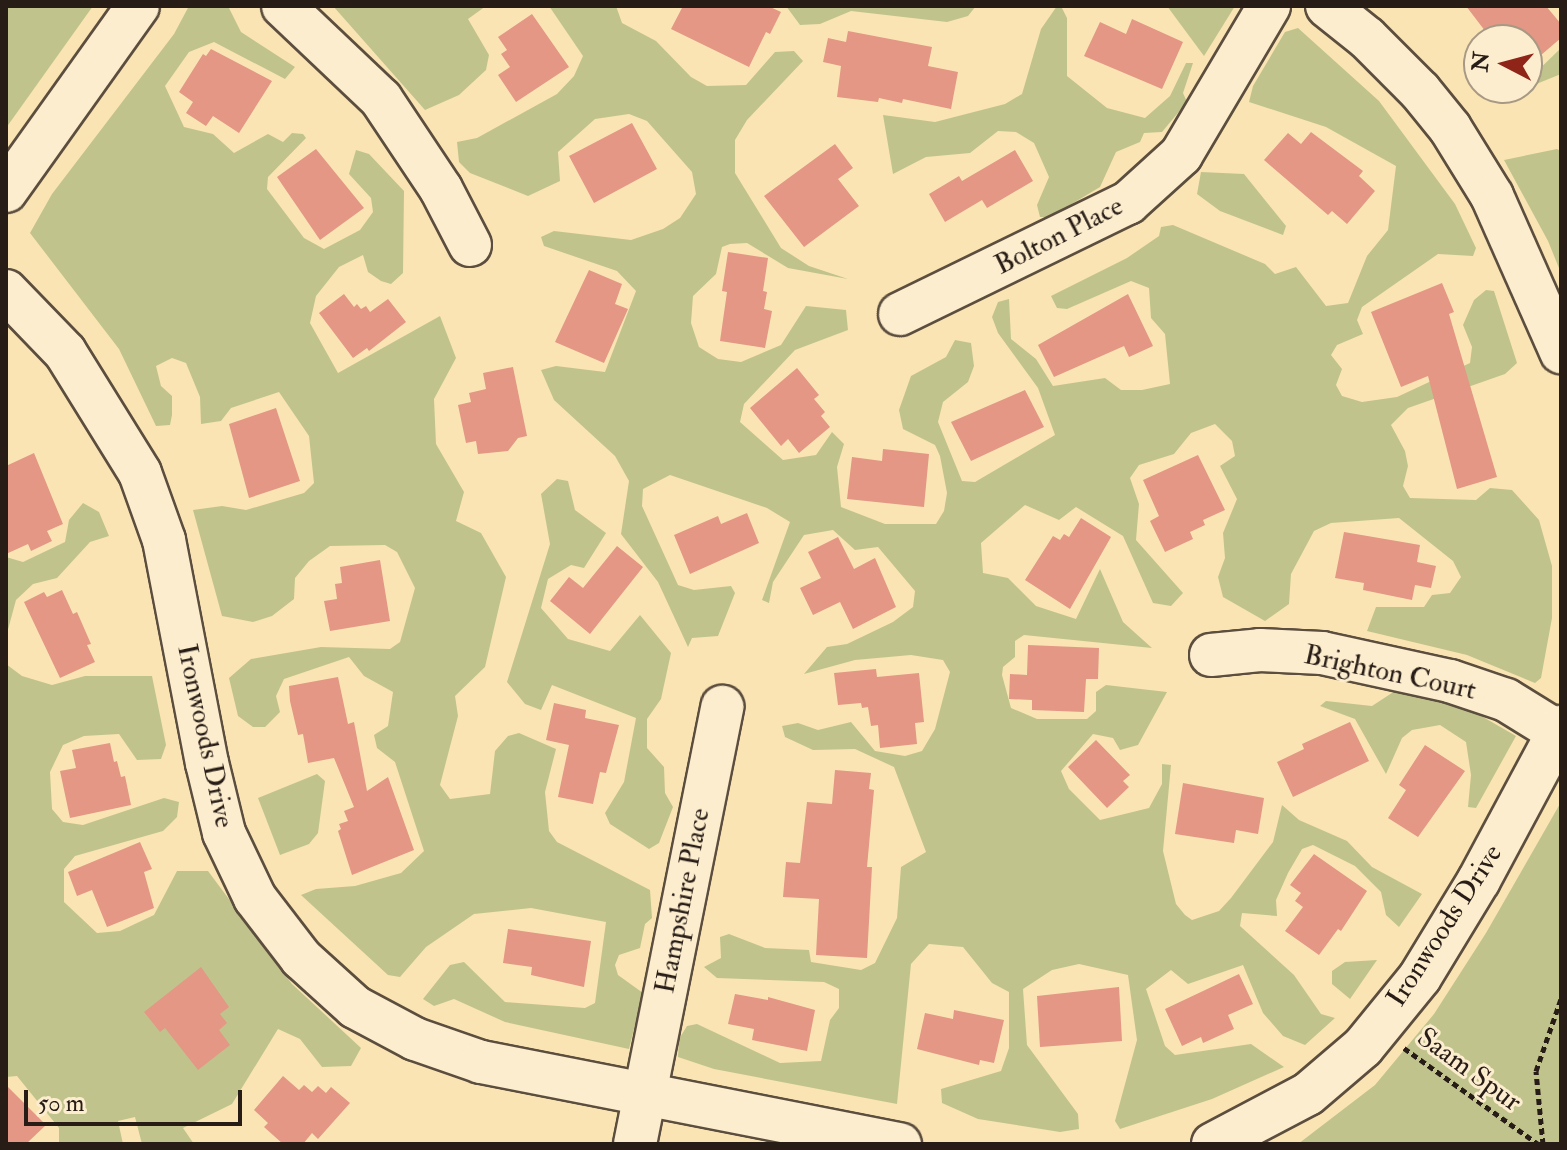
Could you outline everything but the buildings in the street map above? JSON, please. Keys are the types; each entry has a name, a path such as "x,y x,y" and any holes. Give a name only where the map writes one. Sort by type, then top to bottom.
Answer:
{"street":[{"path":"6,191 138,6"},
{"path":"283,6 381,99 441,189 470,245"},
{"name":"Bolton Place","path":"900,314 1128,203 1181,155 1269,6"},
{"path":"1327,6 1377,48 1420,91 1450,128 1492,196 1561,352"},
{"name":"Ironwoods Drive","path":"6,291 65,352 140,473 164,540 207,763 224,833 255,898 301,958 355,1007 415,1039 481,1062 900,1144"},
{"name":"Brighton Court","path":"1211,655 1260,650 1322,653 1450,681 1506,700 1560,731"},
{"name":"Hampshire Place","path":"635,1144 722,707"},
{"name":"Ironwoods Drive","path":"1213,1144 1308,1094 1363,1047 1427,965 1479,880 1560,731"}],"path":[{"path":"1540,1144 1536,1071 1561,999"},
{"name":"Saam Spur","path":"1377,1029 1540,1144"}],"green space":[{"path":"6,6 93,6 6,128"},
{"path":"189,6 228,6 241,32 295,67 285,79 214,42 189,52 165,86 184,127 213,134 234,153 268,134 283,142 292,133 303,134 306,138 268,177 267,189 304,238 324,249 360,230 373,212 371,198 349,174 356,150 369,154 404,191 403,273 391,284 381,281 368,272 363,255 339,267 316,296 310,323 338,373 440,316 456,358 434,399 436,444 464,492 456,521 481,533 506,577 485,667 455,696 458,716 440,785 450,799 490,794 495,751 508,736 519,733 556,749 545,792 549,831 557,842 650,890 652,918 645,924 640,948 619,955 615,965 618,975 643,993 629,1049 505,1022 454,999 434,1006 423,999 450,965 464,962 505,1002 585,1008 595,1003 606,922 531,908 474,914 426,947 400,977 388,975 301,895 316,889 355,886 401,873 424,851 395,762 377,748 374,735 388,726 393,692 364,676 349,657 284,679 276,696 280,712 265,727 253,727 238,716 229,678 251,659 321,647 390,649 400,642 415,588 397,552 385,545 330,546 309,561 295,578 294,599 272,616 253,622 222,616 193,510 222,506 246,510 304,493 314,483 309,436 279,392 231,408 221,421 201,424 200,397 186,363 172,358 156,366 161,386 172,396 172,415 170,425 156,426 119,349 30,233 52,194 174,34"},
{"path":"333,6 486,6 468,19 489,55 486,70 459,95 425,110"},
{"path":"549,6 616,6 622,23 656,41 691,77 707,86 746,85 775,52 794,51 803,61 747,120 735,140 735,173 781,248 809,266 848,279 788,268 747,243 730,244 722,247 716,274 693,296 691,323 699,347 718,359 741,362 781,345 806,306 846,310 848,330 795,350 744,404 740,422 783,460 816,455 832,432 844,444 837,467 841,507 885,524 936,524 944,511 947,493 940,456 935,445 903,429 899,410 911,376 946,357 955,340 971,343 974,366 968,382 943,402 938,422 962,481 975,482 1055,435 1038,388 998,333 992,317 998,302 1009,299 1011,339 1036,359 1053,386 1105,378 1121,390 1142,390 1170,384 1165,334 1151,318 1149,288 1131,281 1067,309 1057,308 1051,296 1127,258 1159,236 1161,227 1173,225 1265,264 1275,274 1296,267 1326,306 1348,303 1367,256 1388,230 1396,166 1326,127 1249,102 1253,86 1285,32 1298,28 1379,101 1455,204 1476,248 1473,256 1438,254 1362,307 1357,320 1363,334 1337,345 1331,355 1342,369 1336,385 1342,396 1362,402 1397,397 1470,363 1472,347 1463,325 1474,300 1486,290 1494,291 1517,363 1505,374 1408,408 1391,425 1405,451 1408,466 1403,486 1410,498 1476,500 1490,488 1512,490 1539,520 1552,566 1552,618 1541,678 1535,683 1467,655 1367,631 1376,607 1424,607 1432,595 1450,593 1461,577 1453,561 1399,518 1331,523 1314,531 1291,574 1289,604 1265,621 1223,597 1218,577 1225,558 1223,533 1237,499 1220,466 1235,456 1232,441 1215,424 1191,433 1174,454 1139,465 1130,478 1139,504 1136,540 1183,593 1171,606 1153,603 1123,536 1076,507 1059,520 1025,505 981,543 983,573 1008,578 1036,606 1076,619 1100,569 1123,622 1152,648 1024,635 1015,641 1015,657 1003,667 1002,675 1011,708 1037,719 1087,719 1096,711 1096,692 1106,685 1167,692 1138,745 1120,750 1113,738 1093,734 1061,771 1069,789 1100,820 1149,808 1162,784 1162,764 1171,765 1163,851 1176,904 1185,915 1192,920 1219,911 1231,898 1273,842 1282,805 1299,820 1347,841 1372,867 1422,894 1399,927 1386,915 1381,892 1355,866 1313,845 1302,849 1288,873 1276,900 1277,916 1242,913 1240,926 1294,975 1321,1014 1335,1018 1305,1045 1283,1036 1263,1013 1243,965 1188,984 1171,970 1146,989 1165,1046 1175,1055 1251,1044 1284,1067 1212,1099 1120,1129 1115,1121 1137,1040 1128,975 1079,964 1052,970 1023,989 1027,1045 1078,1114 1079,1129 1060,1132 978,1119 942,1103 941,1089 1001,1071 1009,1048 1009,992 992,983 963,947 929,944 911,964 897,1104 714,1069 678,1057 679,1039 687,1026 697,1024 780,1063 821,1061 830,1020 839,1008 839,989 824,982 717,978 704,967 721,958 720,937 729,934 765,948 809,950 811,962 861,970 875,963 897,918 901,867 926,852 894,767 855,749 813,750 785,737 782,726 798,723 818,730 851,722 875,751 905,756 922,751 935,729 950,672 943,660 911,655 855,660 804,674 827,647 847,644 893,622 913,607 915,591 878,547 855,550 833,530 804,535 773,582 769,603 762,600 790,522 767,508 670,475 643,489 642,506 678,585 694,590 731,586 735,593 718,636 692,638 688,647 658,582 621,534 629,481 615,456 554,400 541,370 556,366 605,372 636,291 617,271 544,246 541,237 554,231 631,240 663,229 680,218 696,194 692,172 647,121 629,114 595,119 558,152 560,181 528,196 470,173 459,162 457,142 477,138 557,94 574,76 583,56"},
{"path":"786,6 976,6 968,16 947,22 851,11 820,24 800,25"},
{"path":"1057,6 1061,6 1067,18 1067,76 1107,108 1145,118 1170,96 1186,63 1193,63 1183,93 1187,102 1162,132 1144,133 1140,142 1116,152 1100,187 1050,217 1040,217 1037,205 1049,177 1034,143 1016,132 998,131 970,153 926,157 893,174 883,115 935,122 1005,104 1022,94 1041,29"},
{"path":"1167,6 1235,6 1204,56"},
{"path":"1561,48 1561,74 1543,81 1543,65"},
{"path":"1557,149 1561,151 1561,273 1548,241 1504,160"},
{"path":"1201,172 1244,174 1286,226 1283,235 1220,211 1197,194"},
{"path":"557,479 568,481 575,510 606,533 584,568 571,565 548,579 541,608 568,639 610,651 640,615 671,653 661,699 647,719 647,748 664,767 665,793 673,807 659,843 649,849 610,824 605,813 624,782 636,718 552,685 541,710 525,704 507,682 550,544 541,494"},
{"path":"83,503 99,512 109,536 90,542 57,578 33,584 16,600 6,637 6,557 23,562 65,542 69,520"},
{"path":"6,664 22,676 52,685 85,676 152,676 166,745 161,759 137,760 119,734 84,736 63,745 50,772 52,809 63,822 83,825 164,798 179,802 177,817 163,831 75,856 64,869 64,902 97,933 120,931 154,915 177,871 208,871 292,984 361,1048 351,1066 322,1067 300,1039 278,1029 232,1104 183,1128 194,1144 142,1144 135,1117 118,1121 123,1144 59,1144 59,1128 17,1076 6,1077"},
{"path":"1398,689 1457,702 1516,736 1476,808 1468,807 1471,775 1466,742 1440,725 1412,730 1402,738 1386,774 1355,719 1320,706 1326,701 1372,706"},
{"path":"317,774 325,781 318,833 309,844 280,855 258,798"},
{"path":"1561,802 1561,1144 1298,1144 1375,1085 1434,1014 1486,933"},
{"path":"1377,960 1350,999 1332,984 1332,971 1345,962"}]}
